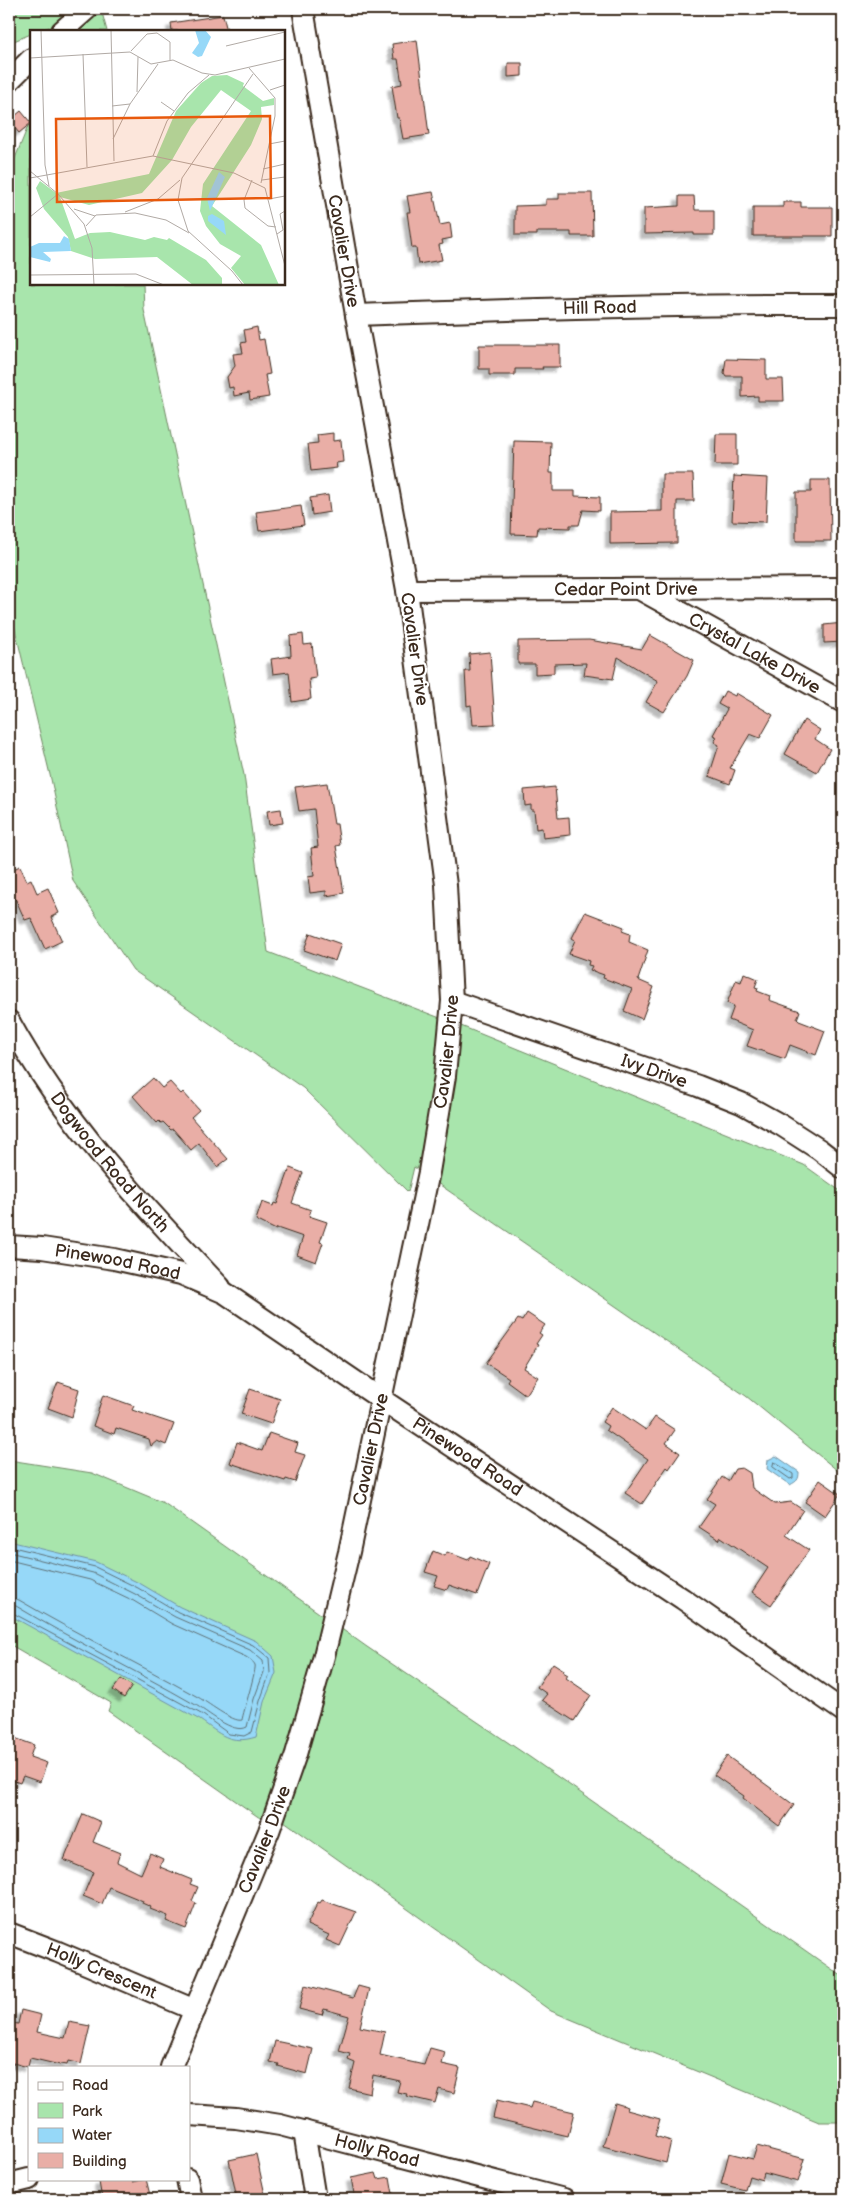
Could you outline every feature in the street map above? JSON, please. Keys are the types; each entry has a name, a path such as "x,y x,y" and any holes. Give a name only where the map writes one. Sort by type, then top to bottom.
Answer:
{"street":[{"name":"Cavalier Drive","path":"171,2066 269,1831 306,1722 349,1552 429,1172 445,1076 452,1001 446,885 407,590 302,9"},
{"path":"63,30 81,11"},
{"path":"9,81 30,60"},
{"name":"Hill Road","path":"356,315 629,306 843,305"},
{"name":"Cedar Point Drive","path":"407,590 843,588"},
{"name":"Crystal Lake Drive","path":"639,589 843,702"},
{"name":"Ivy Drive","path":"452,1001 698,1086 741,1103 789,1130 843,1168"},
{"name":"Dogwood Road North","path":"9,1021 50,1089 88,1140 134,1195 225,1293"},
{"name":"Pinewood Road","path":"9,1246 42,1248 114,1259 181,1274 225,1293 683,1599 843,1711"},
{"name":"Holly Crescent","path":"9,1933 195,2010"},
{"name":"Holly Road","path":"190,2115 236,2118 304,2131 562,2199"},
{"path":"304,2131 314,2199"},
{"path":"9,2184 28,2179"},
{"path":"187,2180 191,2199"}],"green space":[{"path":"9,9 101,9 107,30 50,30 49,27 42,30 30,30 30,34 9,43"},
{"path":"30,121 30,285 143,285 144,310 244,775 268,952 461,1026 804,1165 843,1193 843,1475 746,1396 414,1167 408,1192 303,1088 133,970 73,881 51,779 9,604 9,173"},
{"path":"9,1460 92,1473 164,1503 367,1647 531,1758 843,1977 843,2122 819,2122 551,2011 284,1821 280,1831 257,1816 108,1711 111,1703 9,1644"}],"water":[{"path":"776,1456 799,1472 797,1480 790,1485 767,1469 768,1460"},
{"path":"9,1541 96,1562 141,1584 180,1607 256,1641 273,1656 276,1673 264,1702 256,1737 239,1740 226,1737 200,1720 9,1615"}],"building":[{"path":"223,15 227,30 172,30 171,23"},
{"path":"417,40 429,135 403,139 399,118 397,118 392,86 402,84 398,59 394,59 392,44"},
{"path":"508,63 522,63 522,76 508,77"},
{"path":"21,111 30,124 19,133 9,121"},
{"path":"433,192 440,225 450,223 452,238 442,240 443,244 439,245 442,260 418,264 416,248 412,248 407,212 410,212 407,196"},
{"path":"559,193 592,193 593,236 571,236 571,232 537,232 537,235 515,235 515,206 546,205 546,199 559,199"},
{"path":"679,196 694,196 695,210 714,210 714,235 694,235 694,233 644,234 644,208 679,206"},
{"path":"783,202 801,202 801,207 832,207 832,236 753,236 753,207 783,207"},
{"path":"257,327 259,340 264,339 270,374 265,375 269,397 250,400 249,393 234,396 233,387 229,388 227,377 235,366 233,354 243,353 241,343 246,342 244,330"},
{"path":"479,345 560,345 560,367 515,369 515,375 489,375 489,369 479,369"},
{"path":"726,359 766,360 766,379 783,379 784,401 758,401 758,396 742,397 742,376 726,376 724,373"},
{"path":"333,433 333,441 341,440 343,462 336,463 337,468 311,471 308,444 318,443 317,435"},
{"path":"716,434 737,434 737,465 715,465"},
{"path":"514,441 551,442 550,473 553,473 553,491 575,491 575,496 600,497 600,511 583,510 579,525 570,525 570,528 538,527 537,535 511,534"},
{"path":"662,474 693,474 694,501 677,501 677,543 610,544 610,512 662,511"},
{"path":"734,476 768,478 766,522 732,521"},
{"path":"811,480 830,480 831,541 796,541 796,492 811,492"},
{"path":"328,495 330,512 312,515 310,498"},
{"path":"301,506 304,525 259,531 256,512"},
{"path":"843,623 843,642 824,643 824,625"},
{"path":"303,634 304,645 312,644 316,678 309,679 311,699 292,702 289,672 273,674 271,659 291,656 290,636"},
{"path":"650,635 694,660 687,676 664,712 646,702 658,681 618,657 613,679 584,675 586,663 554,664 554,673 535,674 535,664 518,664 518,641 589,640 642,649"},
{"path":"490,652 495,724 473,725 471,705 467,706 465,671 470,671 469,654"},
{"path":"725,691 735,696 736,693 773,715 760,738 750,734 730,768 735,770 730,784 709,776 719,745 714,742 717,737 713,735 727,709 718,704"},
{"path":"804,720 820,730 815,739 830,749 817,772 785,754"},
{"path":"327,783 334,824 337,824 340,845 336,846 344,893 326,896 326,891 310,893 308,877 314,876 311,848 318,847 314,809 299,811 295,787"},
{"path":"555,787 558,818 569,817 570,835 543,838 542,828 536,829 534,810 531,810 531,805 525,806 524,790"},
{"path":"281,809 283,823 269,825 267,811"},
{"path":"20,866 27,881 31,879 37,893 48,888 59,913 51,917 62,941 45,949 31,918 25,920 15,898 9,901 9,871"},
{"path":"585,912 624,927 622,931 630,934 629,942 648,950 638,980 654,987 642,1019 624,1011 632,989 603,978 604,975 590,970 592,966 588,965 589,961 569,954 575,940 572,938"},
{"path":"310,933 341,944 335,961 304,950"},
{"path":"744,973 758,979 755,987 758,988 757,991 770,996 769,1000 800,1011 797,1019 799,1021 825,1031 816,1055 790,1045 785,1059 747,1046 753,1030 729,1020 734,1006 727,1003 736,980 741,982"},
{"path":"153,1078 162,1088 170,1082 181,1094 183,1092 199,1110 191,1117 228,1159 217,1167 199,1143 191,1150 173,1129 171,1130 163,1122 159,1121 157,1123 133,1096"},
{"path":"290,1168 303,1173 292,1203 311,1210 309,1216 327,1222 320,1242 323,1243 316,1262 297,1255 303,1237 277,1228 276,1230 256,1220 262,1202 273,1206 274,1203 277,1204"},
{"path":"527,1313 545,1325 539,1333 542,1335 536,1344 538,1345 524,1368 538,1377 526,1395 507,1381 509,1378 486,1363 518,1319 522,1321"},
{"path":"58,1382 79,1389 72,1417 48,1408"},
{"path":"250,1389 280,1399 271,1424 241,1414"},
{"path":"103,1395 134,1406 132,1410 174,1424 166,1445 157,1441 151,1446 149,1439 116,1428 114,1434 93,1426"},
{"path":"612,1407 646,1430 655,1417 675,1430 666,1443 680,1453 669,1469 667,1467 642,1504 625,1493 648,1459 606,1430 608,1426 602,1422"},
{"path":"269,1433 298,1443 295,1452 305,1455 295,1482 286,1479 285,1481 230,1463 237,1442 262,1451"},
{"path":"742,1468 750,1473 752,1488 775,1504 791,1502 803,1510 786,1535 809,1550 771,1605 752,1592 768,1568 721,1537 719,1540 699,1527 715,1504 707,1499 722,1477 728,1481 735,1469"},
{"path":"820,1480 840,1494 825,1516 805,1502"},
{"path":"433,1551 445,1556 447,1552 468,1560 470,1556 489,1564 477,1595 449,1585 447,1590 434,1586 438,1576 425,1572"},
{"path":"553,1663 564,1670 563,1672 568,1675 566,1678 591,1695 574,1721 542,1700 547,1694 537,1687"},
{"path":"121,1679 132,1686 124,1698 113,1690"},
{"path":"9,1736 34,1745 30,1757 47,1763 40,1782 23,1776 20,1783 9,1779"},
{"path":"727,1756 794,1805 779,1826 743,1798 744,1796 714,1775"},
{"path":"83,1814 101,1822 93,1842 120,1853 117,1862 141,1874 150,1853 163,1859 160,1867 192,1880 190,1884 198,1887 192,1901 196,1903 186,1929 166,1921 168,1916 150,1909 151,1907 142,1903 143,1901 109,1887 102,1904 83,1896 93,1872 64,1860"},
{"path":"322,1900 356,1912 340,1946 326,1940 329,1935 307,1925 318,1902 320,1903"},
{"path":"305,1985 353,1998 358,1986 369,1989 360,2027 385,2032 380,2055 424,2065 430,2048 445,2052 442,2064 460,2068 454,2093 439,2089 435,2103 397,2092 400,2081 373,2075 370,2093 349,2088 355,2063 348,2060 350,2054 339,2051 349,2016 324,2009 322,2015 299,2009"},
{"path":"21,2010 41,2015 37,2032 65,2038 69,2022 90,2026 81,2064 68,2061 67,2065 60,2065 30,2058 28,2067 9,2062 11,2048 9,2048 9,2025 12,2026 12,2023 18,2024"},
{"path":"275,2041 313,2049 307,2074 270,2062"},
{"path":"497,2100 530,2108 532,2102 574,2112 568,2136 493,2118"},
{"path":"615,2103 628,2107 627,2110 660,2119 655,2136 671,2141 666,2163 603,2146"},
{"path":"757,2146 805,2159 798,2182 764,2173 762,2180 749,2176 745,2190 721,2184 729,2153 753,2159"},
{"path":"256,2154 266,2199 237,2199 229,2160"},
{"path":"376,2173 378,2179 390,2177 393,2194 367,2199 355,2199 351,2178"},
{"path":"110,2180 132,2180 133,2182 146,2180 151,2199 102,2199 99,2182"}]}
